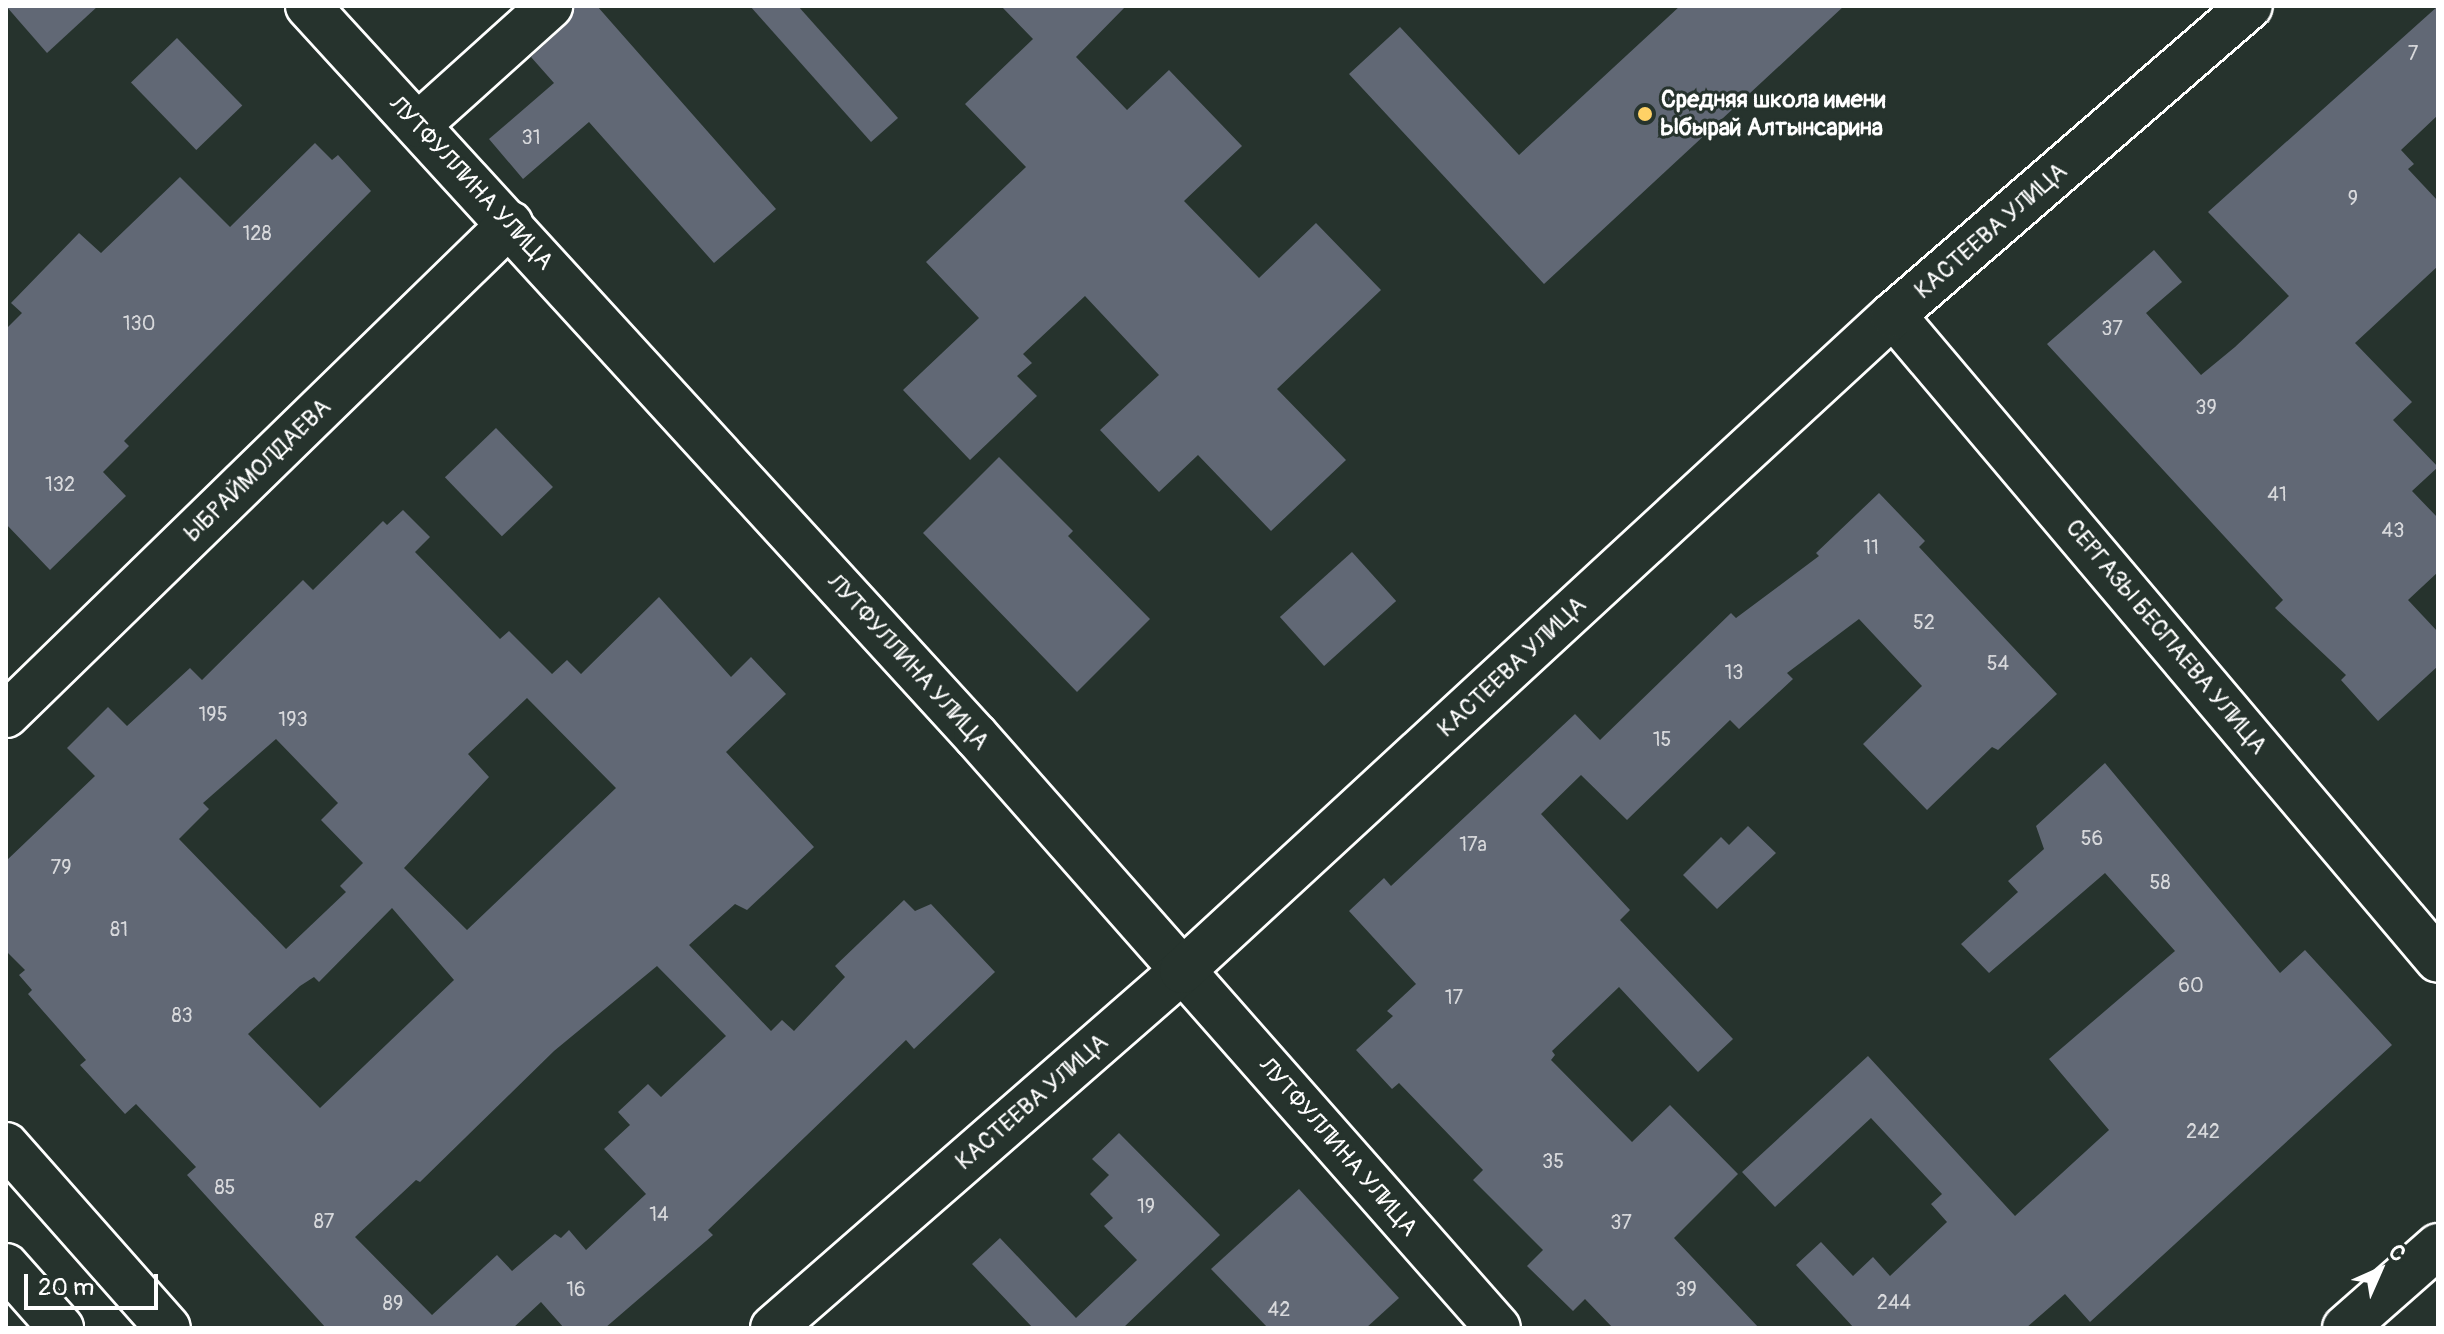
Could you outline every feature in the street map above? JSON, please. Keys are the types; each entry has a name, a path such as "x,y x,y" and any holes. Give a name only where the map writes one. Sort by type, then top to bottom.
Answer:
{"main road":[{"name":"ЛУТФУЛЛИНА УЛИЦА","path":"308,6 510,224 1182,971 1498,1328"},
{"path":"418,125 550,6"},
{"name":"КАСТЕЕВА УЛИЦА","path":"773,1328 1182,971 1893,315 2250,6"},
{"name":"ЫБРАЙМОЛДАЕВА","path":"6,715 510,224"},
{"name":"СЕРГАЗЫ БЕСПАЕВА УЛИЦА","path":"1893,315 2438,960"},
{"path":"6,1145 168,1328"},
{"path":"2345,1328 2438,1246"},
{"path":"6,1266 61,1328"}],"building":[{"path":"6,6 98,6 47,53"},
{"path":"574,6 597,6 776,209 714,263 589,122 523,179 489,139 554,83 531,57 567,24"},
{"path":"750,6 798,6 898,118 871,142"},
{"path":"1001,6 1126,6 1076,57 1127,110 1169,70 1242,146 1184,201 1259,278 1316,223 1381,290 1277,389 1346,460 1271,531 1198,455 1159,492 1100,430 1159,375 1085,296 1023,354 1032,363 1017,376 1037,396 970,460 903,390 979,318 926,262 1026,167 965,104 1033,39"},
{"name":"Средняя школа имени Ыбырай Алтынсарина","path":"1680,6 1844,6 1544,284 1349,74 1400,27 1519,155"},
{"path":"2438,6 2438,115 2401,150 2414,164 2408,169 2438,201 2438,266 2355,343 2412,402 2393,420 2438,467 2412,491 2438,518 2438,572 2408,600 2438,632 2438,666 2378,721 2341,680 2346,675 2275,608 2283,600 2047,344 2154,250 2182,282 2146,313 2201,375 2235,347 2289,296 2208,212"},
{"path":"177,38 242,106 196,150 131,82"},
{"path":"315,143 332,160 338,155 371,191 124,441 129,446 103,472 126,496 50,570 6,524 6,329 22,313 11,303 79,233 101,253 180,177 230,227"},
{"path":"496,428 553,487 502,536 445,477"},
{"path":"999,457 1073,531 1068,536 1150,619 1077,692 923,533"},
{"path":"1879,493 1925,541 1919,547 2057,694 1998,750 1992,747 1927,810 1863,744 1922,686 1859,619 1787,673 1793,679 1739,729 1730,720 1627,820 1581,775 1541,814 1630,910 1620,920 1733,1039 1698,1072 1619,987 1552,1051 1555,1055 1551,1060 1632,1142 1670,1105 1738,1174 1674,1238 1759,1328 1613,1328 1585,1299 1573,1311 1527,1266 1543,1250 1473,1180 1483,1170 1399,1083 1392,1089 1356,1050 1393,1016 1387,1011 1416,984 1349,911 1384,878 1391,886 1575,714 1600,740 1731,613 1736,618 1819,556 1816,553"},
{"path":"403,510 430,537 415,552 500,639 509,631 552,674 567,660 581,674 659,597 731,677 751,657 786,694 726,752 814,847 747,910 735,904 689,945 771,1031 782,1020 794,1031 845,977 835,966 904,900 915,911 931,904 995,972 914,1049 906,1040 708,1230 713,1235 605,1328 564,1328 541,1302 513,1328 326,1328 187,1175 196,1167 136,1104 125,1114 80,1065 86,1060 28,994 32,990 19,975 25,970 6,951 6,861 95,776 67,748 108,707 127,726 190,668 202,680 303,580 313,590 383,521 387,525","holes":["527,698 616,788 467,930 404,868 489,777 468,754","276,739 338,803 321,820 363,863 340,886 346,892 286,949 179,839 209,809 203,803","392,908 454,980 320,1108 248,1034 300,986 314,977 319,982","657,966 726,1036 661,1097 648,1084 618,1112 630,1125 604,1149 646,1194 586,1250 569,1230 561,1238 555,1234 512,1271 497,1255 432,1315 355,1237 416,1180 420,1182 554,1051"]},
{"path":"1352,552 1396,601 1324,666 1280,617"},
{"path":"2105,763 2280,973 2305,950 2392,1045 2090,1322 2065,1294 2026,1328 1854,1328 1796,1265 1821,1242 1853,1276 1873,1257 1890,1276 1947,1222 1931,1204 1942,1194 1871,1118 1775,1207 1742,1172 1868,1056 2015,1216 2109,1130 2049,1059 2175,951 2105,873 1989,973 1961,944 2018,892 2008,881 2044,849 2036,826"},
{"path":"1748,826 1776,853 1717,909 1683,875 1721,837 1729,845"},
{"path":"1119,1133 1220,1235 1123,1328 1033,1328 972,1264 1000,1238 1076,1318 1137,1260 1104,1226 1113,1218 1090,1194 1109,1175 1092,1159"},
{"path":"1299,1189 1399,1298 1366,1328 1268,1328 1211,1269"}],"place":[{"name":"Средняя школа имени Ыбырай Алтынсарина","path":"1645,114"}]}
